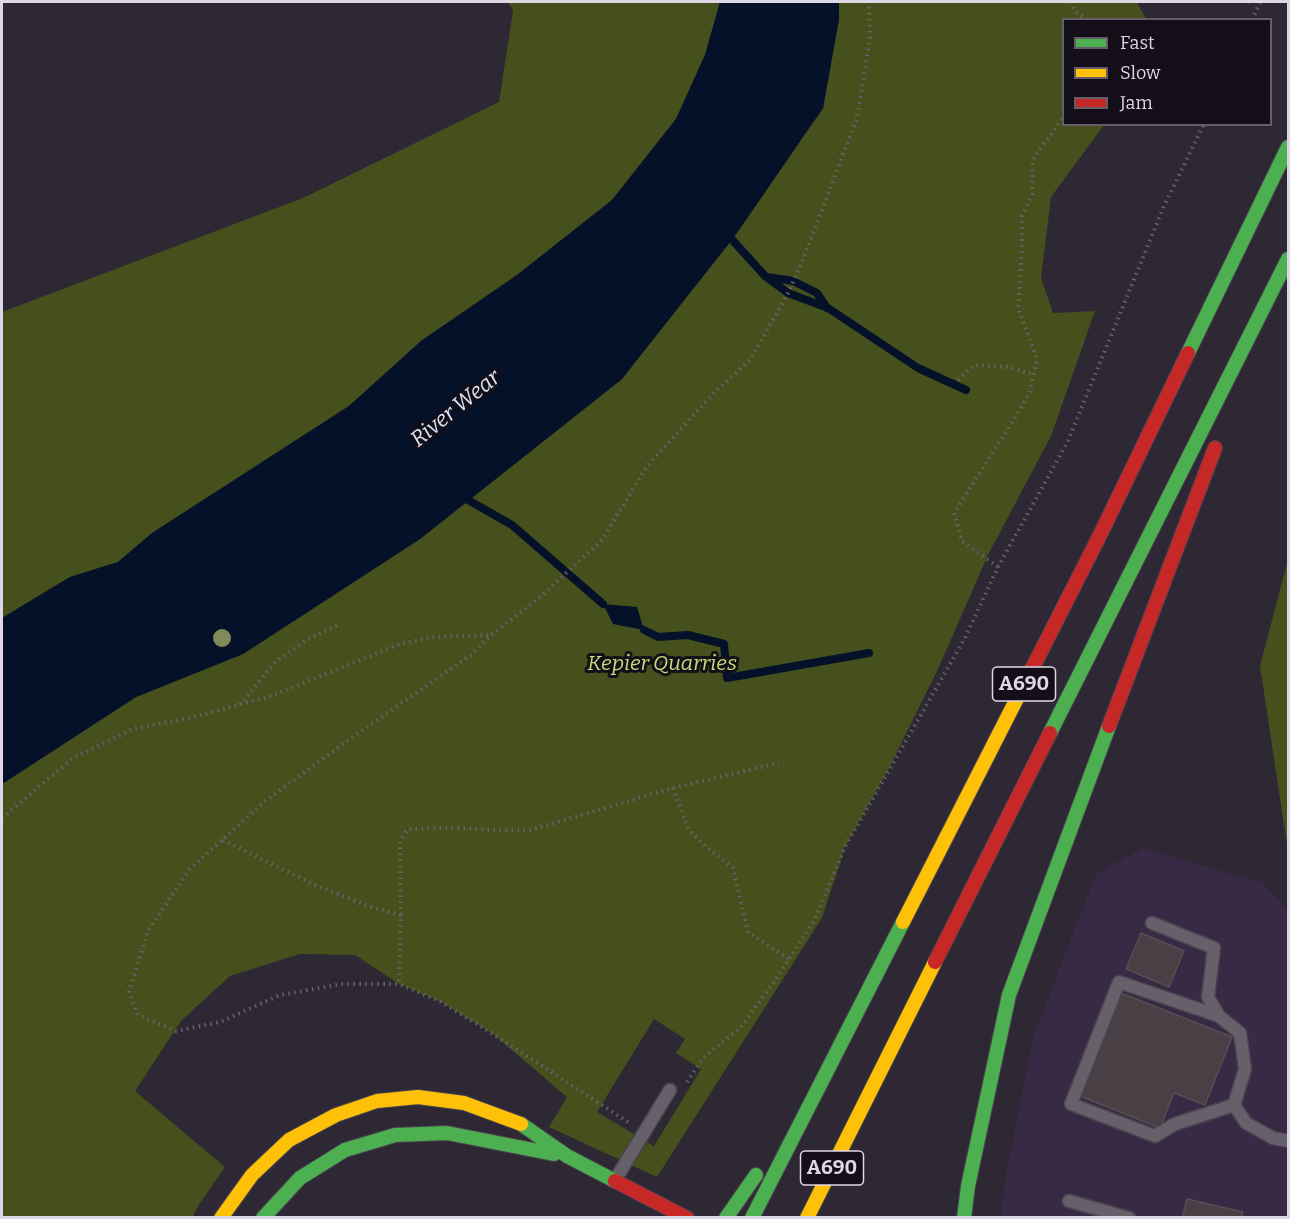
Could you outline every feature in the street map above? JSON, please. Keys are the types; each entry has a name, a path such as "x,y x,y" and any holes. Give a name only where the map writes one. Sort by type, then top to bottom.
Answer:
{"main road":[{"name":"A690","path":"752,1218 1095,543 1288,147"},
{"name":"A690","path":"807,1218 1288,259"},
{"path":"1249,368 1288,272"},
{"path":"964,1218 968,1186 1009,995 1191,508 1222,433"},
{"path":"221,1218 252,1175 289,1140 336,1115 377,1101 418,1097 464,1102 518,1122 567,1156 687,1218"},
{"path":"726,1218 810,1101"},
{"path":"263,1218 300,1178 345,1150 395,1135 447,1133 567,1156"}],"lane":[{"path":"1152,923 1214,948 1208,997 1219,1016"},
{"path":"1119,982 1219,1016 1240,1033 1245,1069 1234,1105 1175,1124 1155,1136 1071,1104 1119,982"},
{"path":"615,1181 670,1090"},
{"path":"1234,1105 1246,1123 1273,1138 1288,1141"},
{"path":"1070,1201 1130,1218"}],"path":[{"path":"643,1133 450,1007 399,984 341,984 280,995 220,1022 176,1031 138,1015 129,992 148,931 190,869 264,802 472,654 491,635 537,600 602,540 646,466 714,393 751,359 788,293 804,257 857,118 870,38 869,2"},
{"path":"1071,2 1075,11 1085,18"},
{"path":"1253,18 1260,2"},
{"path":"998,567 962,541 954,513 1030,391 1036,358 1018,308 1022,216 1032,194 1033,159 1062,119"},
{"path":"670,1090 688,1081 703,1058 740,1028 815,919 845,847 965,638 998,567 1068,441 1164,206 1203,126"},
{"path":"958,380 974,365 1007,367 1033,374"},
{"path":"239,706 276,661 308,639 340,624"},
{"path":"2,818 73,758 133,729 239,706 301,685 400,644 435,638 491,635"},
{"path":"399,984 400,841 408,829 527,831 673,788 779,763"},
{"path":"673,788 689,830 733,868 748,932 789,959"},
{"path":"223,840 315,885 369,906 401,915"}],"shaded area":[{"path":"1143,848 1263,883 1288,911 1288,1217 1000,1218 1007,1169 1033,1038 1096,874"}],"green space":[{"path":"508,2 720,2 705,55 676,119 612,200 517,275 421,341 349,406 152,533 118,562 70,577 2,618 2,312 303,198 499,102 513,10"},
{"name":"Kepier Quarries","path":"839,2 1137,2 1145,18 1062,18 1062,126 1103,126 1051,197 1041,278 1053,313 1095,311 1051,436 988,555 938,669 889,768 845,847 822,918 657,1177 549,1127 567,1097 493,1034 441,1002 399,984 355,955 300,954 230,976 181,1021 135,1091 225,1167 193,1217 2,1217 2,784 136,697 243,654 420,539 622,379 823,109 839,19","holes":["654,1019 685,1039 676,1053 701,1069 654,1146 597,1112"]},
{"path":"1288,559 1288,851 1260,666"}],"water":[{"name":"River Wear","path":"720,2 839,2 839,19 823,108 735,236 622,379 420,539 243,654 136,697 2,784 2,618 70,577 118,562 152,533 349,406 421,341 517,275 612,200 676,119 705,55"},
{"path":"603,604 637,607 644,630 613,624"}],"building":[{"path":"1141,933 1184,951 1169,987 1126,969"},
{"path":"1121,993 1232,1037 1205,1105 1174,1093 1160,1128 1080,1096"},
{"path":"1187,1199 1243,1212 1241,1218 1182,1218"}],"waterway":[{"path":"726,233 765,276 788,293 828,308 918,368 966,390"},
{"path":"767,277 793,281 817,293 827,308"},
{"path":"461,496 512,525 603,604"},
{"path":"644,630 658,637 688,635 724,644 727,678 869,653"}],"traffic: fast":[{"path":"1188,353 1288,147"},
{"path":"1050,733 1288,259"},
{"path":"964,1218 968,1186 1009,995 1109,726"},
{"path":"752,1218 903,922"},
{"path":"521,1124 567,1156 615,1181"},
{"path":"263,1218 300,1178 345,1150 395,1135 447,1133 554,1154"},
{"path":"726,1218 756,1175"}],"traffic: slow":[{"path":"903,922 1032,669"},
{"path":"807,1218 935,962"},
{"path":"221,1218 252,1175 289,1140 336,1115 377,1101 418,1097 464,1103 521,1124"}],"traffic: jam":[{"path":"1032,669 1188,353"},
{"path":"1109,726 1215,448"},
{"path":"935,962 1050,733"},
{"path":"615,1181 687,1218"}]}
